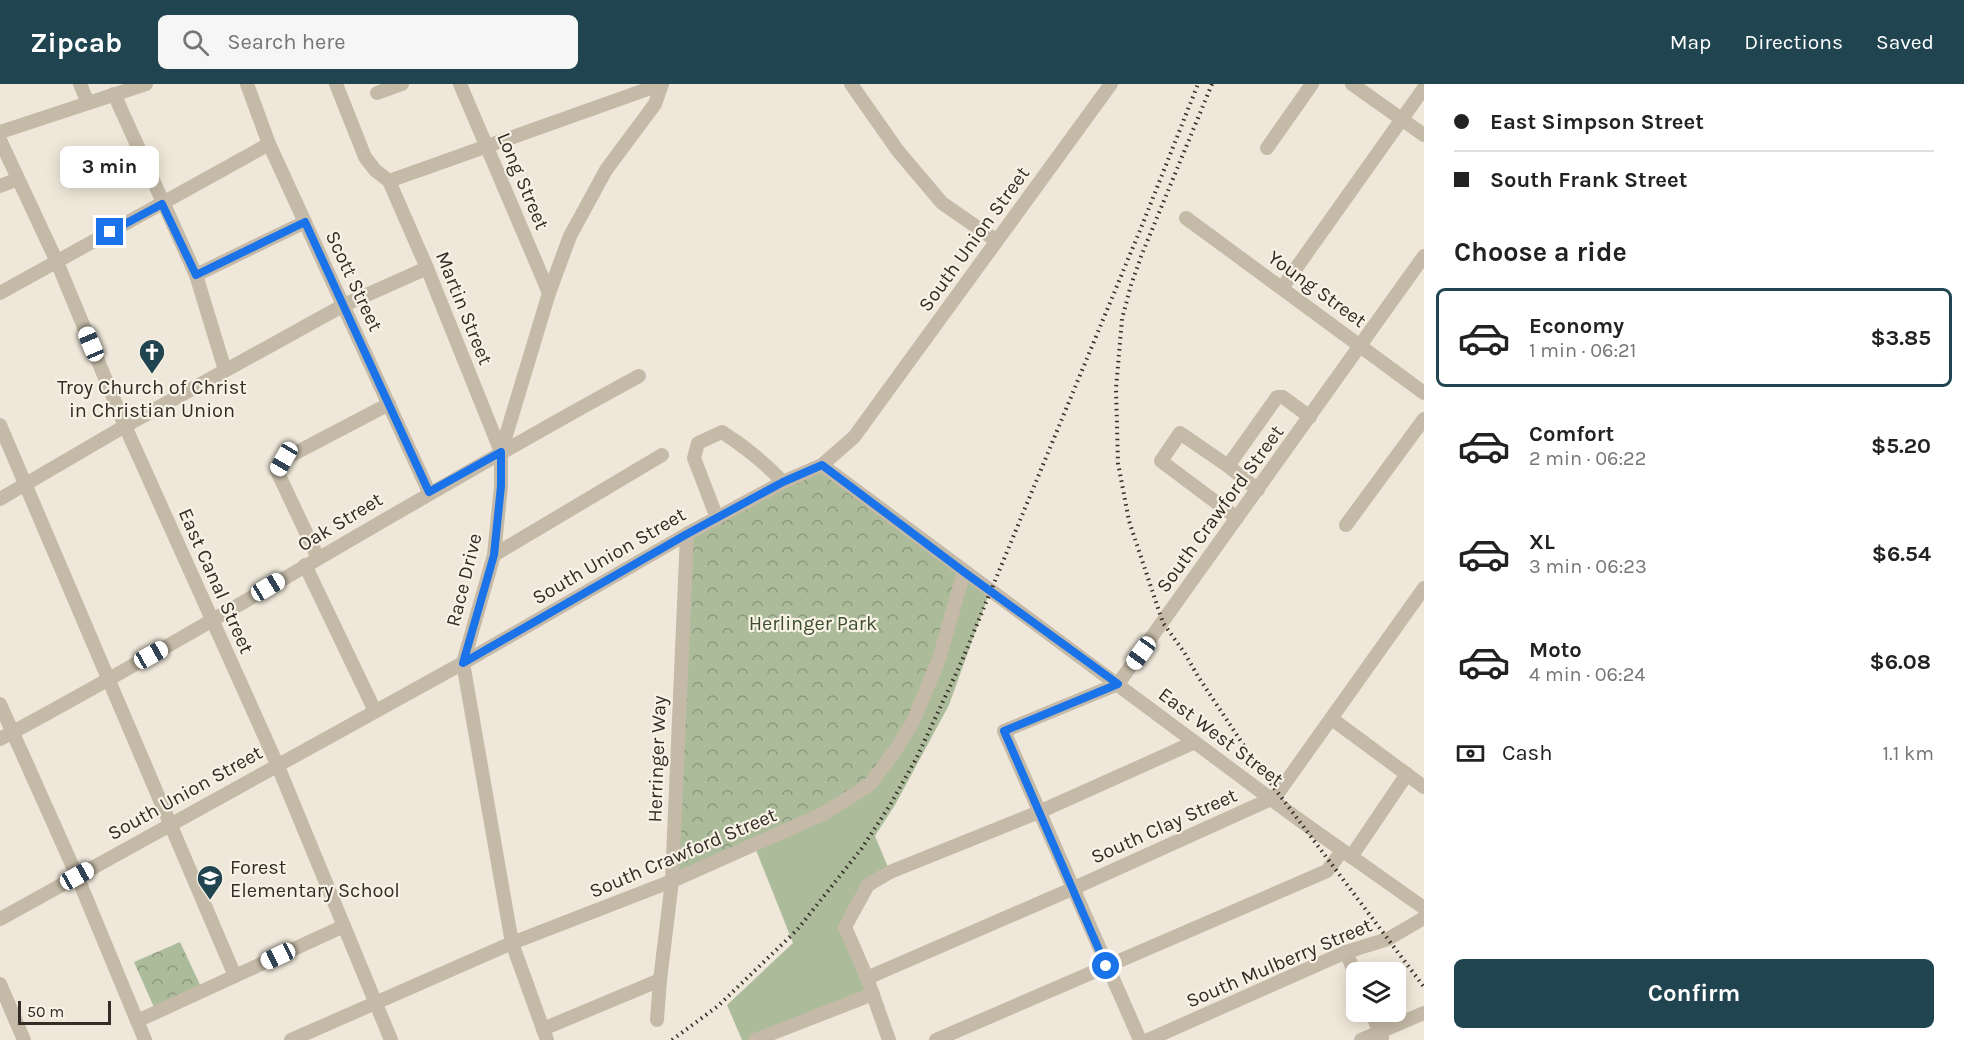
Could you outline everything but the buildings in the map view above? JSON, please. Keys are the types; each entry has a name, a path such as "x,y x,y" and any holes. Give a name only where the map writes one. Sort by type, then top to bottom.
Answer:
{"street":[{"path":"80,84 88,103"},
{"path":"0,132 146,84"},
{"name":"Scott Street","path":"247,84 269,144 429,492"},
{"path":"336,84 365,157 375,170 389,181 662,84"},
{"path":"377,93 402,84"},
{"name":"Long Street","path":"460,84 549,293"},
{"name":"Race Drive","path":"545,1034 512,944 463,663 494,555 501,486 501,452 549,293 570,236 606,170 656,104 662,84"},
{"path":"851,84 898,152 942,203 997,241"},
{"name":"South Union Street","path":"0,919 463,663 687,534 783,482 822,465 854,438 1110,84"},
{"path":"1267,148 1312,84"},
{"path":"1352,84 1424,135"},
{"path":"1282,288 1424,88"},
{"path":"114,94 196,275 225,370"},
{"name":"East Canal Street","path":"0,140 57,261 124,426 277,764 391,1040"},
{"path":"0,293 269,144"},
{"path":"0,186 18,179"},
{"name":"Martin Street","path":"389,181 427,268 501,452"},
{"name":"Young Street","path":"1186,218 1424,393"},
{"path":"196,275 305,222"},
{"name":"South Crawford Street","path":"1118,684 1424,256"},
{"path":"0,499 124,426 344,305 427,268"},
{"name":"Oak Street","path":"6,736 213,620 429,492 639,376"},
{"path":"1228,466 1276,397 1283,397 1310,417"},
{"path":"318,558 277,471 284,459 389,404"},
{"path":"1347,525 1424,419"},
{"path":"0,425 235,976"},
{"path":"717,518 694,458 698,443 722,432 748,450 783,482"},
{"path":"1237,518 1161,461 1180,433 1258,490"},
{"path":"494,555 662,455"},
{"name":"East West Street","path":"822,465 1271,799 1424,908"},
{"name":"Herringer Way","path":"657,1020 672,881 687,534"},
{"path":"305,565 375,711"},
{"name":"South Crawford Street","path":"291,1040 512,944 672,881 825,813 870,784 913,722 939,659 964,572"},
{"name":"South Clay Street","path":"867,978 1271,799 1278,793 1424,588"},
{"path":"1118,684 1004,731 1140,1040"},
{"path":"0,704 6,736 77,876 145,1040"},
{"path":"1332,718 1424,787"},
{"path":"889,1040 867,978 845,927 868,885 890,872 1039,812 1195,742"},
{"path":"936,1040 1327,871 1347,854 1407,774"},
{"name":"South Mulberry Street","path":"1148,1040 1346,952 1388,939 1424,918"},
{"path":"137,1021 344,926"},
{"path":"1346,952 1350,962"},
{"path":"545,1034 660,980"},
{"path":"0,984 24,1040"},
{"path":"755,1040 873,994"},
{"path":"1361,1040 1381,1036 1424,1013"},
{"path":"1375,1022 1381,1036"}],"green space":[{"name":"Herlinger Park","path":"822,465 964,572 913,722 870,784 672,881 687,534"},
{"path":"964,572 990,591 949,705 895,805 875,836 890,872 868,885 845,926 873,994 755,1040 742,1040 727,1005 793,943 754,845"},
{"path":"180,942 203,991 156,1012 134,962"}],"railway":[{"path":"672,1040 718,1006 797,930 862,848 916,759 961,663 1198,84"},
{"path":"1212,84 1142,254 1122,319 1116,389 1118,463 1129,521 1163,623 1254,761 1424,987"}],"place":[{"name":"Troy Church of Christ in Christian Union","path":"152,375"},
{"name":"Forest Elementary School","path":"210,901"}],"route":[{"path":"110,232 162,204 196,275 305,222 429,492 501,452 501,486 494,555 463,663 687,534 783,482 822,465 1118,684 1004,731 1106,966"}]}
